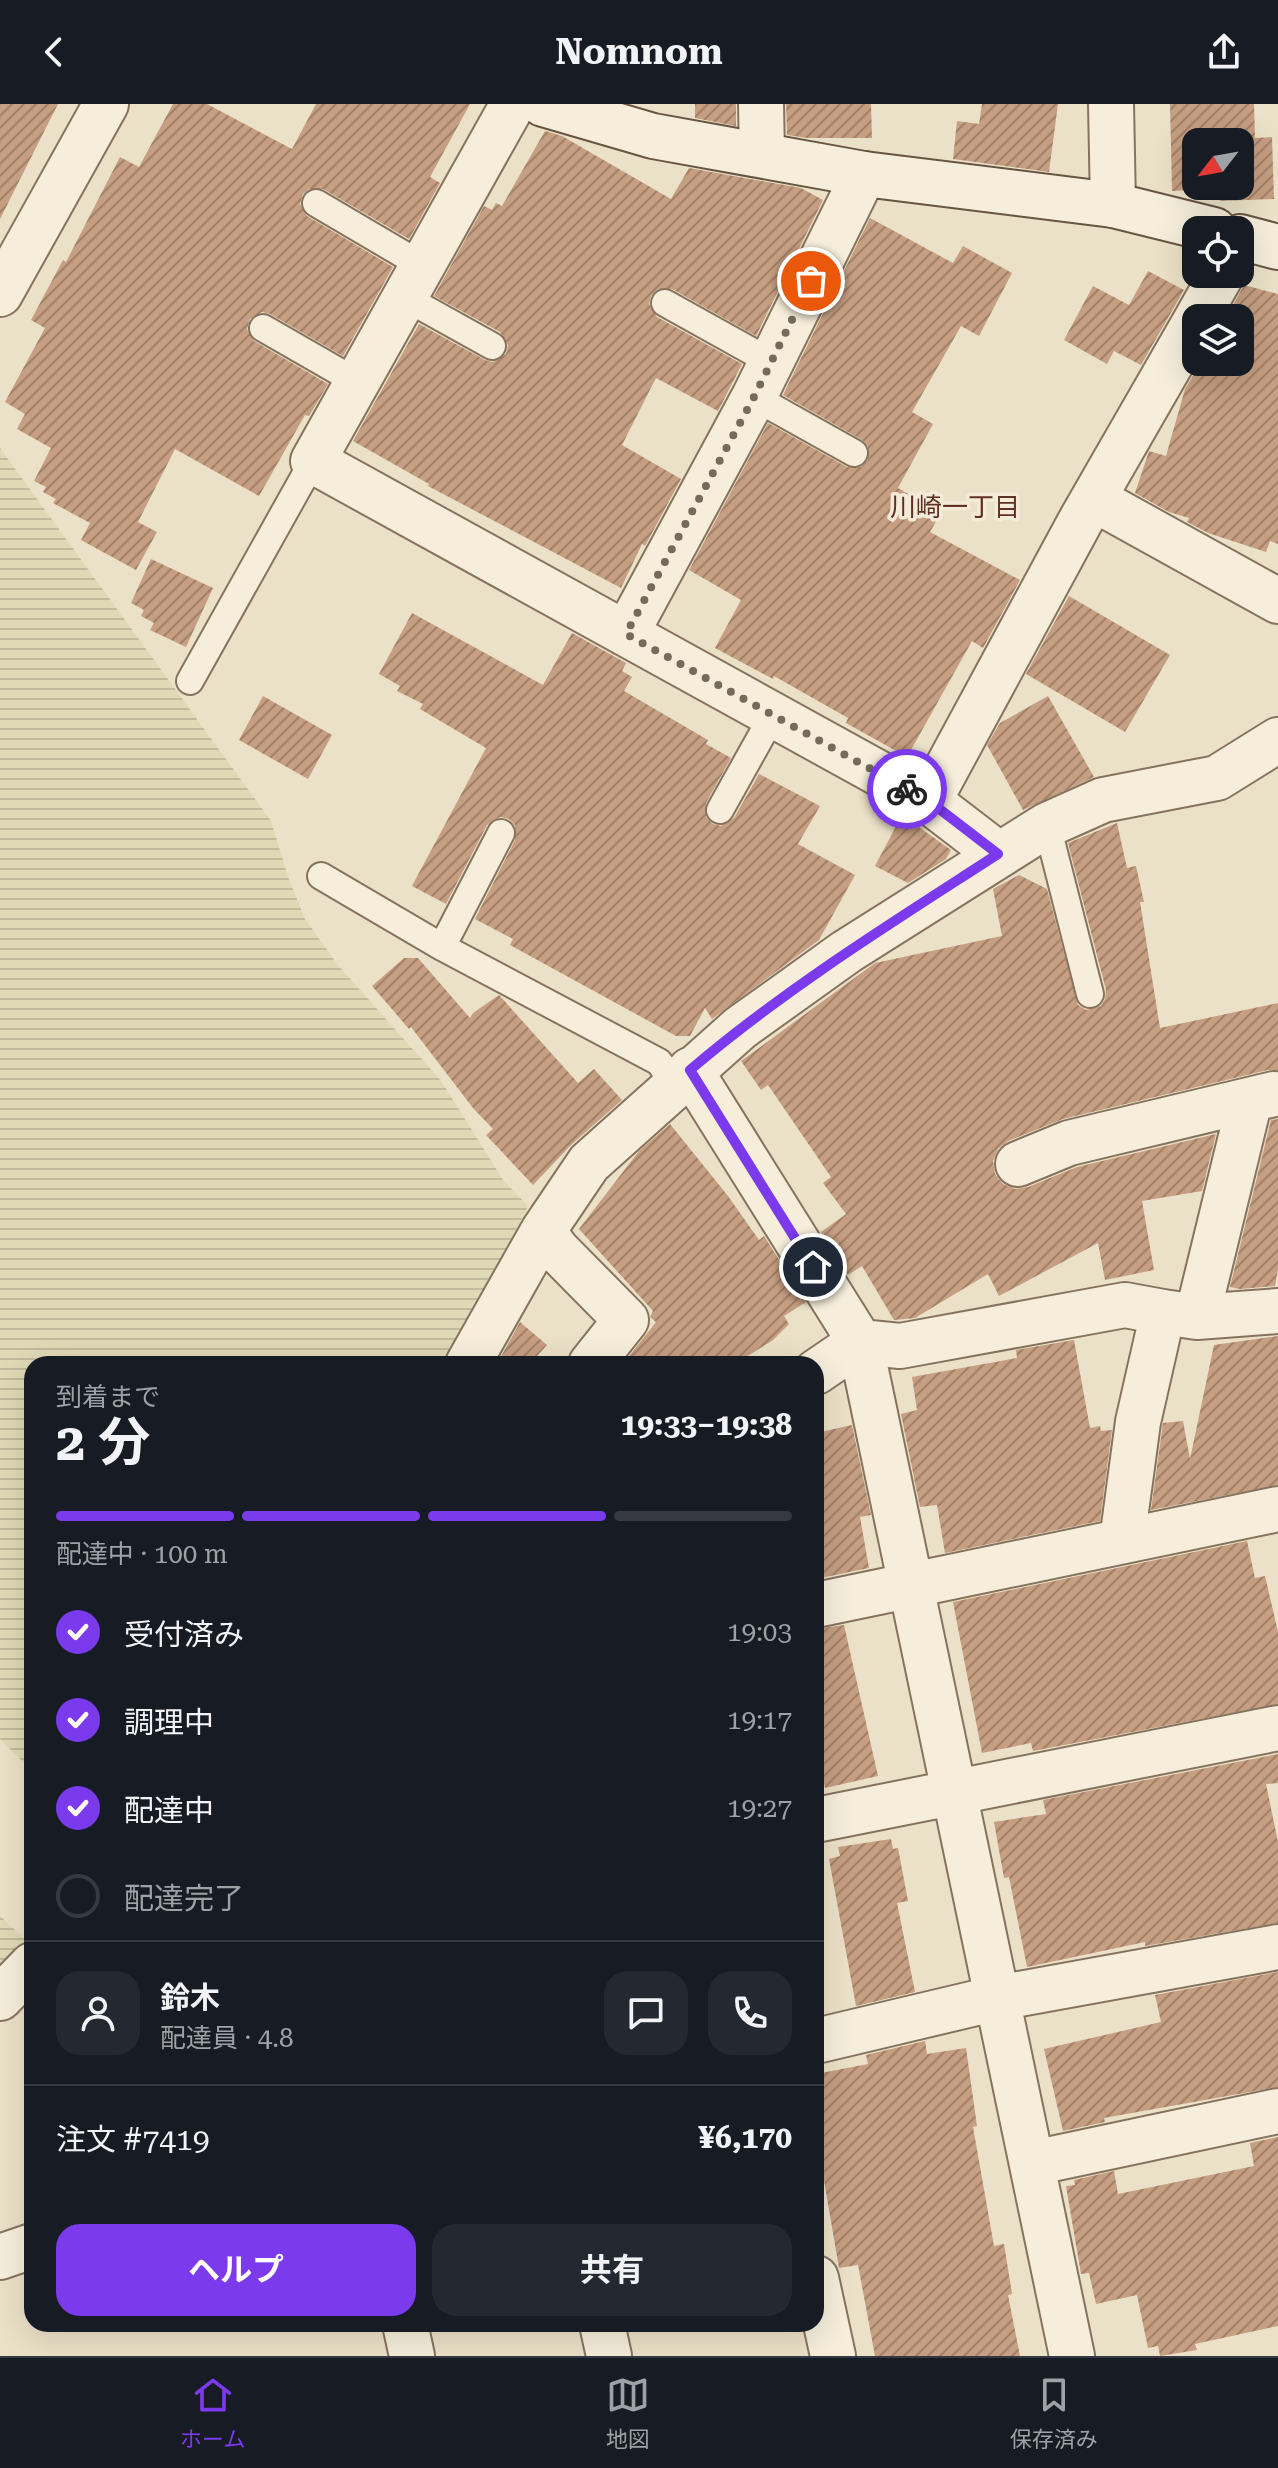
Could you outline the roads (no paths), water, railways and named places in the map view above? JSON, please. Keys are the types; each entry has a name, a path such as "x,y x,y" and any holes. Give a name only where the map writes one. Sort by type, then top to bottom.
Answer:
{"street":[{"path":"0,294 106,104"},
{"path":"513,104 313,461 929,801 998,854"},
{"path":"543,104 653,136 864,174 1113,205 1182,227"},
{"path":"761,104 762,154"},
{"path":"1111,104 1113,205"},
{"path":"626,634 763,380 864,174"},
{"path":"929,801 1182,345"},
{"path":"1094,499 1278,601"},
{"path":"473,1356 543,1231 589,1163 740,1028 846,952 1047,825 1103,800 1217,778 1278,740"},
{"path":"683,1077 860,1342 1072,2356"},
{"path":"1018,1164 1069,1143 1264,1096"},
{"path":"1122,1541 1138,1422 1264,1096"},
{"path":"543,1231 557,1250 626,1320 597,1356"},
{"path":"824,1367 860,1342 900,1346 1125,1305 1180,1314 1278,1311"},
{"path":"824,1603 1278,1509"},
{"path":"824,1818 1278,1728"},
{"path":"824,2039 997,1998 1278,1947"},
{"path":"1033,2163 1278,2111"},
{"path":"0,2257 24,2249"},
{"path":"824,2315 833,2356"},
{"path":"407,2332 412,2356"},
{"path":"604,2332 609,2356"}],"lane":[{"path":"316,203 492,346"},
{"path":"665,303 854,453"},
{"path":"263,328 357,382"},
{"path":"190,681 313,461"},
{"path":"720,810 773,715"},
{"path":"1047,825 1090,994"},
{"path":"442,947 501,833"},
{"path":"321,876 442,947 683,1077"}],"district":[{"name":"川崎一丁目","path":"955,507"}]}
